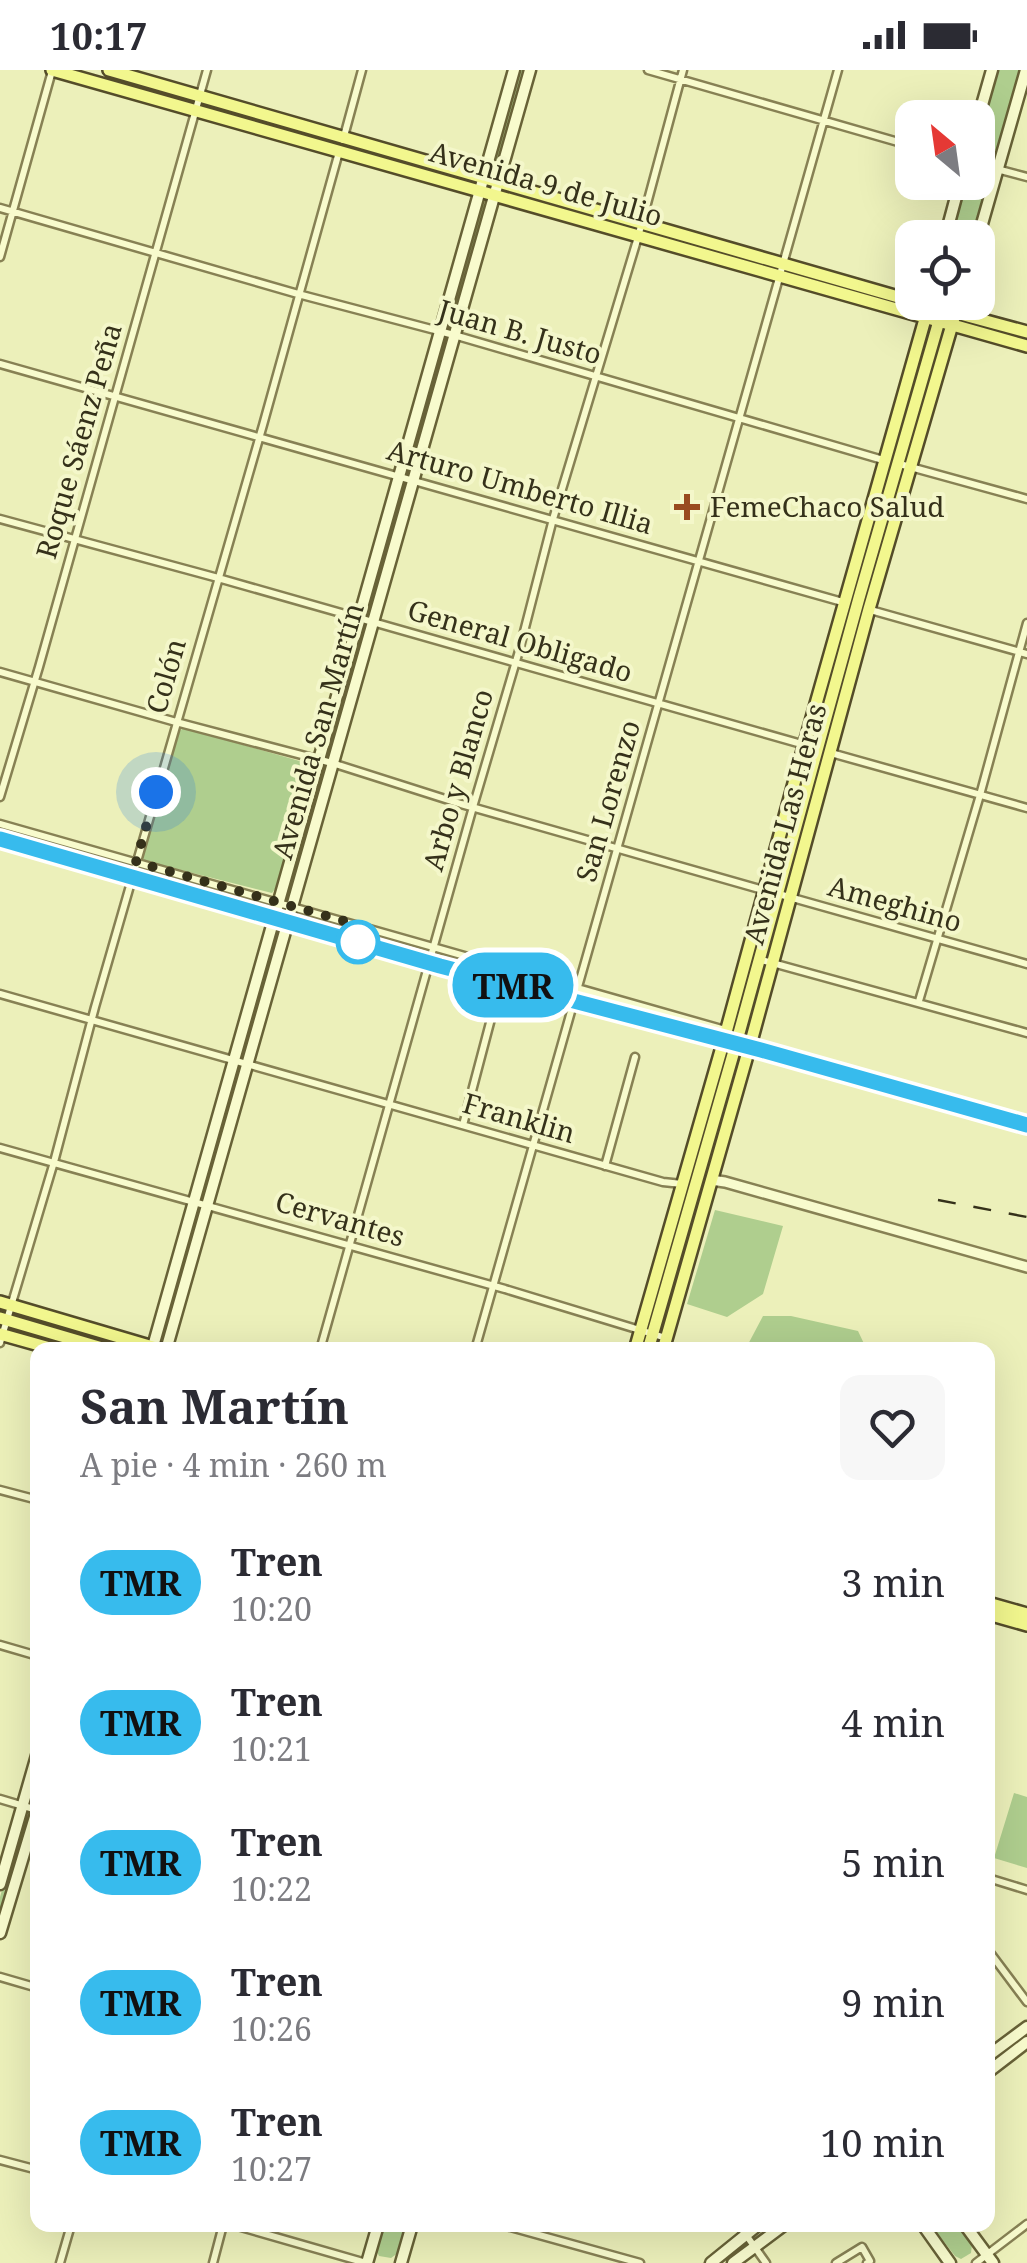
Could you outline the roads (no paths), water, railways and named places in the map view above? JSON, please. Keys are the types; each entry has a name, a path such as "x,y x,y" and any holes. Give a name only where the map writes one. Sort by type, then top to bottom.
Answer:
{"main road":[{"name":"Avenida 9 de Julio","path":"52,70 638,237 782,269 895,301"},
{"name":"Avenida 9 de Julio","path":"109,70 642,222 782,269 895,301"},
{"name":"Avenida San Martín","path":"160,1342 208,1206 317,758 514,70"},
{"name":"Avenida San Martín","path":"160,1342 192,1202 293,906 530,70"},
{"path":"983,100 992,70"},
{"path":"983,220 1026,70"},
{"name":"Avenida Las Heras","path":"665,1342 790,897 857,606 899,464 928,320"},
{"name":"Avenida Las Heras","path":"899,464 928,320"},
{"name":"Avenida 9 de Julio","path":"955,320 1027,346"},
{"name":"Avenida 9 de Julio","path":"994,320 1027,332"},
{"name":"Avenida Las Heras","path":"639,1342 646,1332 772,892 804,746 857,606"},
{"name":"Avenida Las Heras","path":"772,892 824,751"},
{"path":"293,856 306,859"},
{"path":"6,1304 134,1342"},
{"path":"4,1319 82,1342"},
{"name":"Avenida Las Heras","path":"646,1332 647,1342"},
{"path":"1,1337 30,1344"},
{"path":"995,1605 1027,1614"},
{"path":"995,1616 1027,1625"},
{"path":"0,1884 30,1779"},
{"path":"0,1933 30,1832"},
{"path":"995,2051 1027,2027"},
{"path":"995,2067 1027,2042"},
{"path":"367,2263 376,2232"},
{"path":"401,2263 410,2232"},
{"path":"711,2263 740,2232"},
{"path":"733,2263 774,2232"},
{"path":"927,2232 950,2263"},
{"path":"970,2232 989,2258"}],"street":[{"path":"0,257 52,70"},
{"name":"Roque Sáenz Peña","path":"0,797 207,70"},
{"name":"Colón","path":"1,1337 6,1304 54,1162 362,70"},
{"path":"648,70 895,141"},
{"name":"Arbo y Blanco","path":"322,1342 683,70"},
{"name":"San Lorenzo","path":"477,1342 838,70"},
{"path":"995,168 1027,177"},
{"name":"Juan B. Justo","path":"0,208 1027,500"},
{"name":"Arturo Umberto Illia","path":"0,364 1023,653"},
{"name":"General Obligado","path":"0,518 1027,808"},
{"path":"919,1001 1023,653 1027,623"},
{"name":"Ameghino","path":"0,672 332,762 472,807 1027,964"},
{"path":"0,824 752,1038"},
{"path":"754,957 1027,1033"},
{"name":"Franklin","path":"0,994 663,1182 725,1182 1027,1267"},
{"path":"462,1125 492,1015"},
{"path":"606,1166 635,1057"},
{"name":"Cervantes","path":"0,1148 493,1286 646,1332 661,1342"},
{"path":"0,1490 30,1498"},
{"path":"0,1644 30,1653"},
{"path":"0,1799 30,1808"},
{"path":"995,1880 1027,1890"},
{"path":"995,1959 1027,2002"},
{"path":"0,1977 30,1986"},
{"path":"0,2160 30,2168"},
{"path":"976,2263 989,2258 1027,2224"},
{"path":"60,2263 69,2232"},
{"path":"213,2263 221,2232"},
{"path":"258,2232 367,2263"},
{"path":"527,2232 640,2263"},
{"path":"743,2232 766,2263"},
{"path":"836,2263 862,2247 870,2261 867,2263"}],"railway":[{"path":"0,839 440,966 1027,1125"},
{"path":"938,1200 1027,1217"}],"train":[{"name":"TMR","path":"0,839 440,966 1027,1125"}],"place":[{"name":"FemeChaco Salud","path":"687,507"}]}
